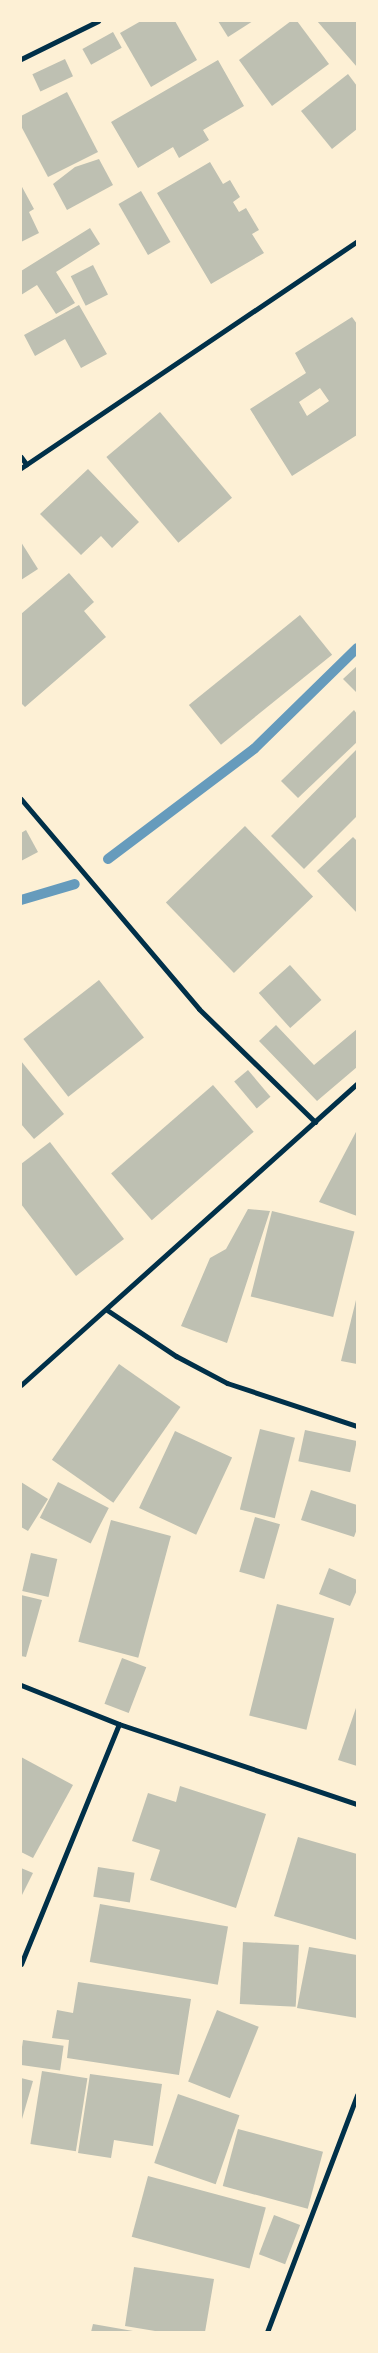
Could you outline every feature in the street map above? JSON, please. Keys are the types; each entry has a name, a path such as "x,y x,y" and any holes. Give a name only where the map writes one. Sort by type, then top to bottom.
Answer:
{"street":[{"path":"21,59 98,21"},
{"path":"21,468 357,241"},
{"path":"21,456 26,464"},
{"path":"21,799 199,1009 315,1122"},
{"path":"21,1385 107,1310 357,1084"},
{"path":"107,1310 176,1356 227,1383 357,1426"},
{"path":"21,1685 119,1724 357,1804"},
{"path":"21,1964 119,1724"},
{"path":"267,2332 357,2094"}],"building":[{"path":"141,21 175,21 197,60 151,87 120,33"},
{"path":"218,21 253,21 228,37"},
{"path":"291,21 297,21 329,64 272,106 239,60"},
{"path":"317,21 357,21 357,67"},
{"path":"113,32 122,48 91,65 82,49"},
{"path":"65,59 73,76 40,91 32,74"},
{"path":"218,60 244,106 203,130 209,140 179,158 173,147 138,168 111,122"},
{"path":"348,74 357,86 357,129 332,149 301,111"},
{"path":"67,92 98,152 48,177 21,126 21,116"},
{"path":"99,159 113,185 67,210 53,184 75,167"},
{"path":"210,162 223,184 230,180 240,197 233,202 239,212 246,208 259,230 252,234 264,253 211,284 157,193"},
{"path":"21,185 34,209 29,212 39,233 21,242"},
{"path":"141,191 170,242 148,255 118,204"},
{"path":"90,228 100,244 56,272 75,303 56,314 37,285 21,295 21,271"},
{"path":"93,265 108,294 86,306 71,276"},
{"path":"79,305 107,354 81,368 65,339 35,356 24,335"},
{"path":"352,317 357,324 357,435 292,476 250,409 306,373 295,353","holes":["320,388 329,401 307,416 299,402"]},
{"path":"160,412 232,498 178,543 106,457"},
{"path":"88,469 139,522 112,548 101,536 81,555 40,514"},
{"path":"21,542 38,569 21,580"},
{"path":"69,573 94,602 84,611 106,637 25,707 21,703 21,614"},
{"path":"300,615 332,655 221,745 189,705"},
{"path":"357,666 357,693 343,679"},
{"path":"354,710 357,714 357,742 298,798 281,781"},
{"path":"357,749 357,816 304,869 271,836"},
{"path":"245,826 313,896 234,973 166,902"},
{"path":"26,830 38,852 21,861 21,833"},
{"path":"353,837 357,841 357,913 317,871"},
{"path":"290,965 321,1000 290,1028 259,993"},
{"path":"99,980 144,1038 68,1097 23,1039"},
{"path":"276,1025 314,1065 357,1029 357,1067 317,1101 259,1041"},
{"path":"21,1061 64,1114 34,1139 21,1124"},
{"path":"248,1070 270,1097 257,1108 234,1082"},
{"path":"213,1085 254,1132 152,1220 111,1174"},
{"path":"357,1130 357,1216 319,1202"},
{"path":"50,1142 124,1239 76,1276 21,1204 21,1164"},
{"path":"248,1209 270,1211 227,1343 181,1326 210,1258 226,1249"},
{"path":"272,1211 354,1232 333,1317 251,1296"},
{"path":"357,1296 357,1364 341,1361"},
{"path":"119,1364 180,1407 113,1503 52,1460"},
{"path":"260,1429 295,1438 275,1518 240,1510"},
{"path":"305,1430 357,1441 350,1472 298,1461"},
{"path":"175,1431 232,1458 196,1535 139,1508"},
{"path":"21,1482 48,1499 28,1531 21,1527"},
{"path":"58,1482 109,1508 91,1544 40,1518"},
{"path":"311,1490 357,1505 357,1529 354,1537 301,1520"},
{"path":"255,1517 280,1524 264,1579 239,1572"},
{"path":"111,1520 171,1536 138,1658 78,1642"},
{"path":"31,1553 57,1559 49,1597 22,1591"},
{"path":"329,1568 357,1580 357,1590 350,1606 319,1594"},
{"path":"21,1595 42,1600 26,1657 21,1656"},
{"path":"277,1604 334,1618 306,1730 249,1716"},
{"path":"122,1658 146,1667 129,1713 104,1704"},
{"path":"357,1705 357,1766 338,1760"},
{"path":"21,1757 73,1785 33,1858 21,1852"},
{"path":"180,1786 266,1814 236,1908 150,1880 160,1850 132,1841 148,1793 176,1802"},
{"path":"298,1837 357,1854 357,1940 274,1916"},
{"path":"98,1867 135,1873 130,1902 93,1897"},
{"path":"21,1868 33,1873 21,1897"},
{"path":"100,1904 228,1927 218,1985 90,1962"},
{"path":"243,1942 299,1945 296,2007 240,2004"},
{"path":"309,1947 357,1955 357,2018 297,2008"},
{"path":"78,1982 191,1999 179,2075 67,2058 69,2040 52,2038 57,2010 73,2013"},
{"path":"217,2010 259,2027 230,2098 188,2081"},
{"path":"23,2040 64,2046 60,2070 21,2065"},
{"path":"42,2071 87,2078 76,2151 30,2144"},
{"path":"90,2074 162,2084 153,2146 114,2140 111,2158 78,2153"},
{"path":"21,2078 33,2081 22,2119 21,2119"},
{"path":"178,2094 239,2115 216,2184 154,2163"},
{"path":"238,2129 323,2152 308,2209 223,2186"},
{"path":"148,2176 266,2208 250,2268 132,2237"},
{"path":"274,2215 300,2225 285,2264 259,2254"},
{"path":"134,2267 214,2279 205,2332 161,2332 125,2326"},
{"path":"93,2324 133,2331 133,2332 91,2332"}],"waterway":[{"path":"108,859 254,749 357,648"},
{"path":"21,900 75,884"}]}
